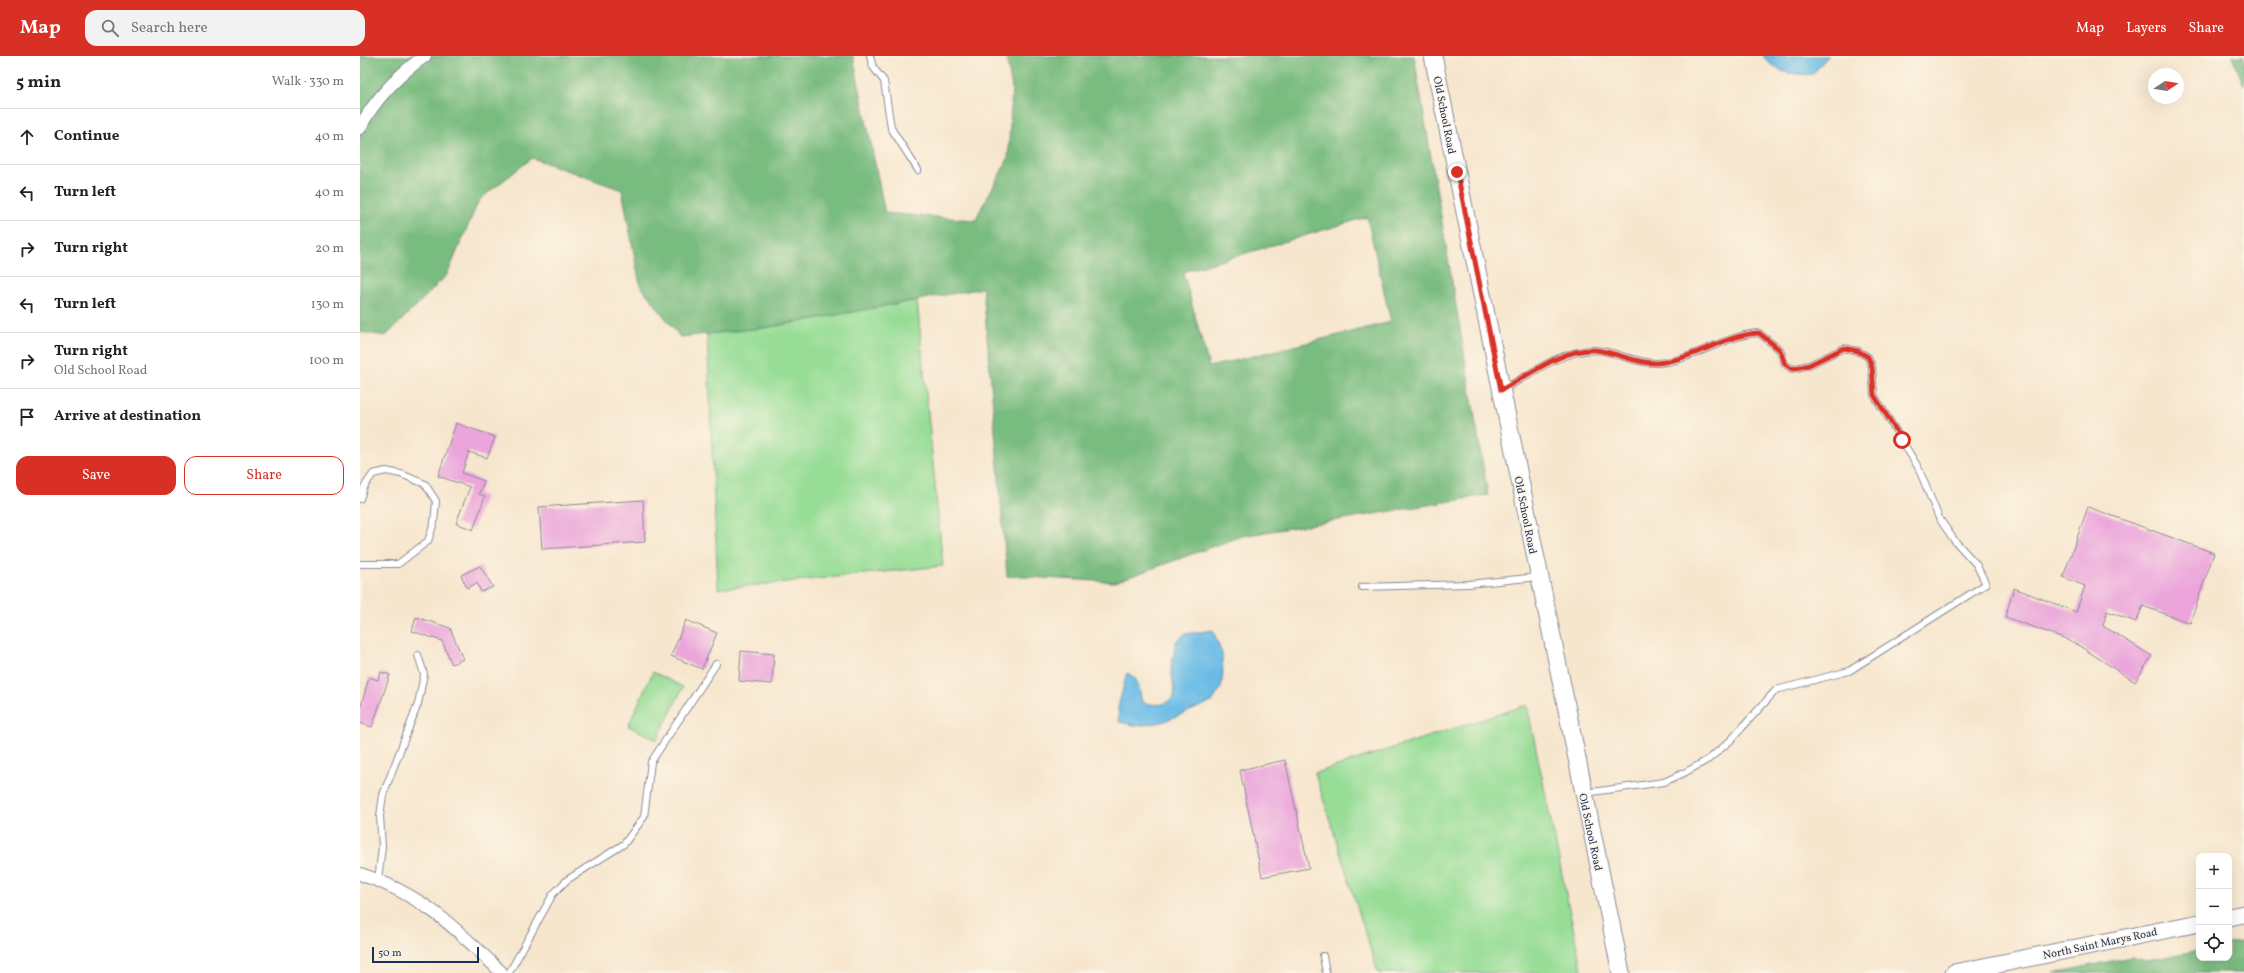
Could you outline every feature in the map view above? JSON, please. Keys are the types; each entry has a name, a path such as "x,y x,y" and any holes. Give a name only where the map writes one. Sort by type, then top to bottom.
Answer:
{"street":[{"path":"360,128 365,117 393,83 425,56"},
{"name":"Old School Road","path":"1433,56 1538,577 1621,973"},
{"path":"360,874 378,880 416,899 454,925 502,973"},
{"path":"2232,916 2244,914"},
{"name":"North Saint Marys Road","path":"1954,973 2196,924"}],"lane":[{"path":"870,56 873,67 884,81 891,128 918,170"},
{"path":"1501,390 1560,356 1594,350 1632,360 1657,363 1680,358 1746,334 1759,333 1780,350 1785,364 1792,369 1809,365 1844,348 1858,351 1868,357 1872,367 1874,395 1918,466 1939,518 1954,540 1976,564 1986,584 1849,672 1776,690 1731,740 1709,758 1686,772 1664,782 1583,794"},
{"path":"360,499 364,487 373,474 386,472 401,474 425,484 436,501 434,523 428,541 414,553 398,564 360,564"},
{"path":"1362,587 1468,584 1538,577"},
{"path":"378,880 382,847 380,816 383,795 418,704 424,674 418,655"},
{"path":"509,973 553,894 567,880 624,844 644,816 650,762 716,664"},
{"path":"1323,956 1326,973"}],"green space":[{"path":"360,56 853,56 885,213 975,220 1008,159 1012,88 1006,56 1414,56 1488,495 1242,536 1115,582 1007,576 983,288 770,327 680,337 640,285 622,190 532,158 479,200 447,275 386,336 360,332","holes":["1367,217 1391,322 1209,367 1183,272"]},
{"path":"2232,56 2244,56 2244,85"},
{"path":"917,300 943,566 718,589 707,334 770,327"},
{"path":"653,672 683,687 657,740 628,726"},
{"path":"1527,705 1582,971 1574,973 1378,973 1315,773"},
{"path":"2244,941 2244,973 2054,973 2131,957 2147,961 2196,951 2196,961 2232,961 2232,943"}],"water":[{"path":"1763,56 1828,56 1813,74 1805,74 1779,70"},
{"path":"1213,630 1222,654 1223,673 1221,688 1212,702 1162,722 1138,726 1119,722 1118,707 1127,673 1137,681 1142,702 1156,705 1165,703 1175,694 1171,669 1176,641 1185,634"}],"building":[{"path":"456,423 495,437 487,458 469,452 462,473 484,481 479,494 485,496 473,530 456,523 470,487 438,476"},
{"path":"643,500 645,542 542,549 539,507"},
{"path":"2088,507 2214,553 2190,623 2143,606 2136,622 2107,611 2103,626 2152,656 2135,682 2072,641 2005,617 2014,588 2076,612 2085,586 2063,577"},
{"path":"480,566 493,587 481,592 477,583 467,588 461,575"},
{"path":"416,617 450,628 463,659 452,664 442,641 412,631"},
{"path":"686,620 717,633 702,669 671,656"},
{"path":"741,651 774,654 772,684 739,681"},
{"path":"381,672 390,675 372,727 360,723 360,710 369,677 378,680"},
{"path":"1285,760 1309,868 1262,877 1240,770"}],"route":[{"path":"1457,172 1501,390 1560,356 1594,350 1632,360 1657,363 1680,358 1746,334 1759,333 1774,343 1780,350 1785,364 1792,369 1809,365 1844,348 1858,351 1868,357 1872,367 1874,395 1902,440"}]}
